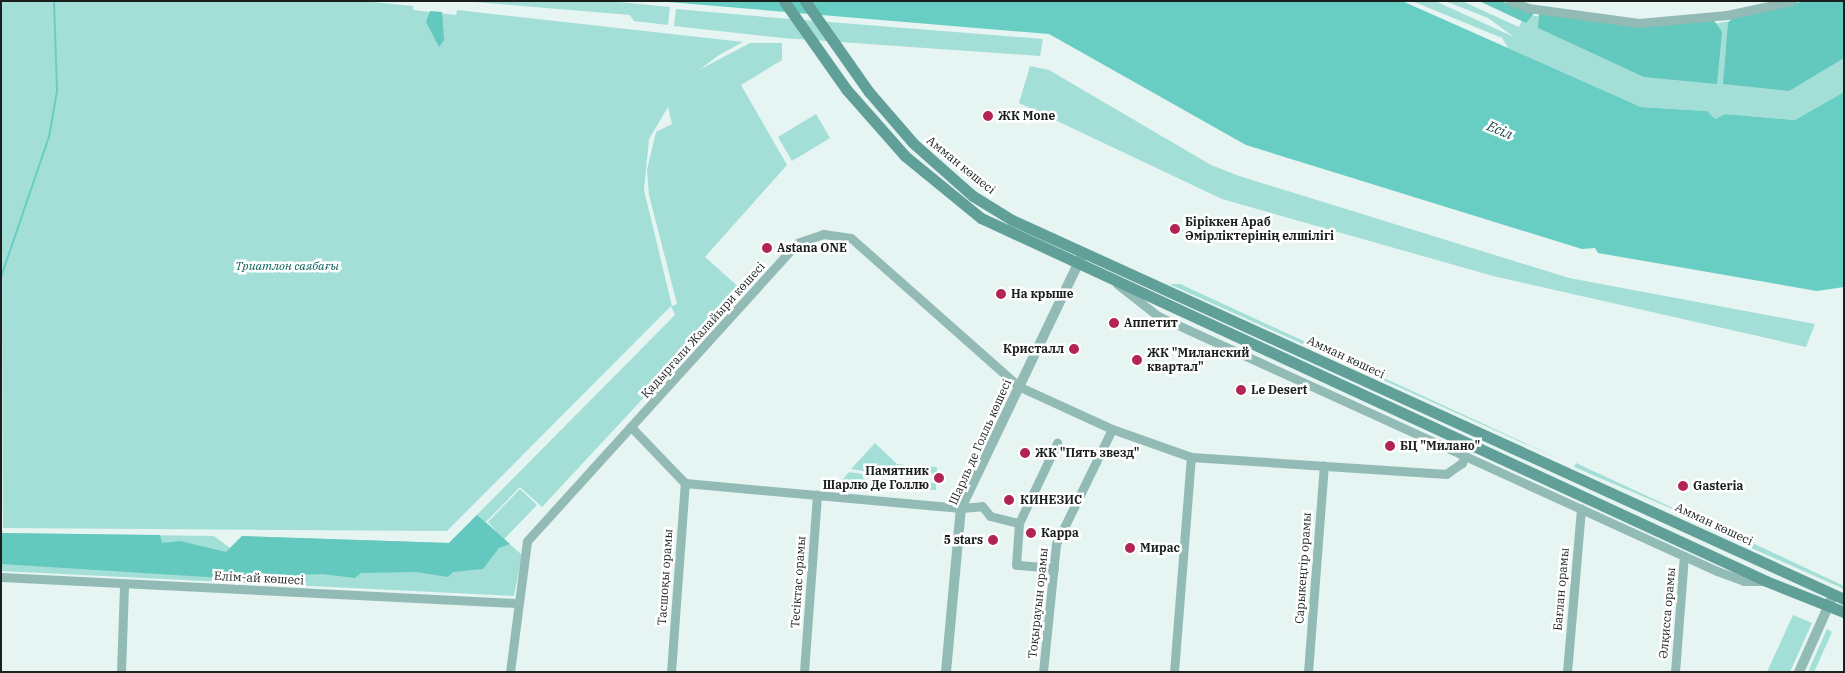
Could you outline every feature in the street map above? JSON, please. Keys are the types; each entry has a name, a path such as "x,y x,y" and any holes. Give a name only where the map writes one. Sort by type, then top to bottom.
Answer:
{"main road":[{"name":"Амман көшесі","path":"784,1 846,89 905,156 952,198 981,218 1766,581 1835,600"},
{"name":"Амман көшесі","path":"805,1 869,92 913,143 973,196 1084,252 1835,600 1844,612"}],"street":[{"path":"1510,1 1528,8 1639,23 1727,15 1792,1"},
{"name":"Қадырғали Жалайыри көшесі","path":"510,672 516,603 527,541 632,428 798,243 823,234 851,238 1018,386 1112,429 1191,457 1446,474 1462,463 1466,454"},
{"name":"Шарль де Голль көшесі","path":"946,672 961,508 1084,252"},
{"name":"Амман көшесі","path":"1109,278 1158,316 1466,454 1684,556 1744,581 1766,581"},
{"path":"632,428 685,483 961,508 982,506 990,516 1019,523"},
{"name":"Тоқырауын орамы","path":"1043,672 1056,544 1112,429"},
{"path":"1054,568 1016,565 1019,523 1057,443"},
{"path":"1174,672 1191,457"},
{"name":"Сарыкеңгір орамы","path":"1308,672 1324,466"},
{"name":"Тасшоқы орамы","path":"671,672 685,483"},
{"name":"Тесіктас орамы","path":"804,672 817,494"},
{"name":"Бағлан орамы","path":"1567,672 1581,509"},
{"name":"Әлқисса орамы","path":"1675,672 1684,556"},
{"name":"Елім-ай көшесі","path":"1,577 516,603"},
{"path":"121,672 124,584"},
{"path":"1799,672 1835,600"}],"green space":[{"name":"Триатлон саябағы","path":"1,1 362,1 413,6 413,10 456,15 457,10 743,42 719,55 699,70 750,43 782,43 782,60 741,85 787,165 705,257 743,291 542,507 520,487 486,522 497,532 488,522 520,489 537,505 504,539 522,555 514,596 1,571 1,533 214,536 230,548 242,536 449,543 675,315 671,306 447,531 3,528","holes":["668,107 672,124 656,132 647,170 649,195 677,304 672,306 644,190 649,139"]},
{"path":"463,1 609,1 670,7 668,25 634,21 630,15"},
{"path":"1412,1 1435,1 1514,37 1488,18 1445,1 1462,1 1519,27 1525,14 1581,24 1702,26 1844,1 1844,92 1795,120 1725,114 1715,119 1706,111 1641,107 1508,48 1502,38"},
{"path":"676,9 1043,39 1040,56 783,38 674,26"},
{"path":"1030,66 1049,70 1211,165 1239,176 1569,278 1815,324 1806,347 1493,276 1222,199 1019,103"},
{"path":"816,114 830,138 792,161 778,137"},
{"path":"1169,284 1180,284 1568,463"},
{"path":"875,443 897,464 912,466 911,472 871,465 864,471 851,469"},
{"path":"1576,463 1703,522 1574,467"},
{"path":"913,466 937,467 937,474 912,472"},
{"path":"849,472 862,474 867,485 840,483"},
{"path":"877,479 910,481 909,489 869,485"},
{"path":"912,482 936,483 936,490 911,489"},
{"path":"1712,524 1844,586 1844,589 1706,528"},
{"path":"1793,615 1812,623 1790,672 1767,672"},
{"path":"1827,629 1832,632 1814,672 1808,672"}],"shaded area":[{"path":"1479,1 1500,1 1535,12 1526,23"},
{"path":"1805,1 1844,1 1844,58 1789,91 1723,84 1728,23 1734,16"},
{"path":"430,11 442,12 444,40 439,47 426,22"},
{"path":"1539,13 1629,25 1713,19 1722,32 1717,84 1644,77 1538,28"},
{"path":"477,515 510,544 499,548 483,569 453,572 448,577 416,572 361,573 355,578 322,574 223,578 1,564 1,533 160,535 162,543 180,541 226,552 242,536 449,543"}],"water":[{"name":"Есіл","path":"656,1 1402,1 1641,107 1707,111 1715,119 1725,114 1795,120 1844,92 1844,287 1817,291 1598,253 1595,248 1582,249 1246,145 1049,34"}],"waterway":[{"path":"1,277 49,137 57,91 54,1"}],"place":[{"name":"ЖК Mone","path":"988,116"},
{"name":"Біріккен Араб Әмірліктерінің елшілігі","path":"1175,229"},
{"name":"Astana ONE","path":"767,248"},
{"name":"На крыше","path":"1001,294"},
{"name":"Аппетит","path":"1114,323"},
{"name":"Кристалл","path":"1074,349"},
{"name":"ЖК \"Миланский квартал\"","path":"1137,360"},
{"name":"Le Desert","path":"1241,390"},
{"name":"БЦ \"Милано\"","path":"1390,446"},
{"name":"ЖК \"Пять звезд\"","path":"1025,453"},
{"name":"Памятник Шарлю Де Голлю","path":"939,478"},
{"name":"Gasteria","path":"1683,486"},
{"name":"КИНЕЗИС","path":"1009,500"},
{"name":"Карра","path":"1031,533"},
{"name":"5 stars","path":"993,540"},
{"name":"Мирас","path":"1130,548"}]}
